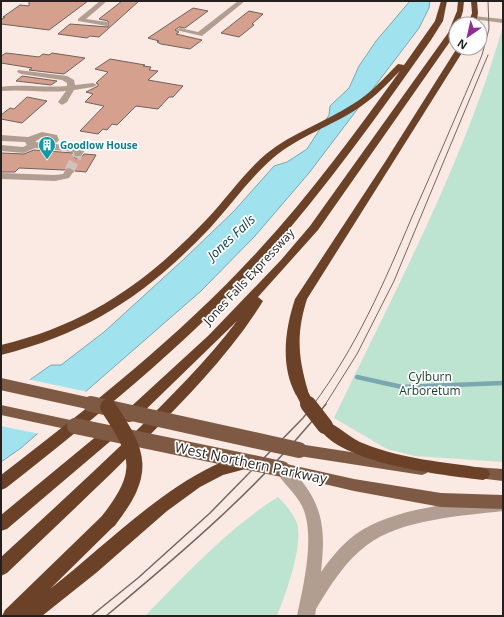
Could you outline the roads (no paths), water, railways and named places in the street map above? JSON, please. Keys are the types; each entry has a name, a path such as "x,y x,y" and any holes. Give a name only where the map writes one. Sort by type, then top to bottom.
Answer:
{"highway":[{"name":"Jones Falls Expressway","path":"1,484 48,448 151,361 187,328 261,254 309,196 427,40 439,21 444,1"},
{"name":"Jones Falls Expressway","path":"1,524 134,413 213,338 285,262 334,203 446,43 456,23 461,1"},
{"path":"473,16 474,1"},
{"path":"1,350 19,346 77,324 121,300 161,269 192,240 238,193 262,163 298,136 351,109 372,94 427,40"},
{"path":"456,56 390,162 301,299 291,335 294,366 301,391 306,402 328,428 342,439 388,458 403,462 483,474"},
{"path":"1,568 93,482 206,368 227,343 285,262"},
{"path":"11,616 109,520 130,492 134,477 136,459 129,437 108,407"},
{"path":"29,616 90,568 162,506 195,483 219,470 251,463"}],"main road":[{"name":"West Northern Parkway","path":"1,384 299,450 407,468 483,474 503,474"},
{"name":"West Northern Parkway","path":"1,410 354,485 442,500 503,503"}],"street":[{"path":"104,1 80,20 104,24"},
{"path":"180,30 199,34 242,1"},
{"path":"488,21 502,21"},
{"path":"21,72 64,78 71,82 68,95 62,102"},
{"path":"1,89 16,87 51,90 93,85"},
{"path":"1,148 24,150 32,142 34,137 45,134 54,137 54,140 46,146 80,150 78,154"},
{"path":"1,138 32,142"},
{"path":"1,176 55,178 66,176 69,171"},
{"path":"282,469 304,495 310,506 317,531 307,612"},
{"path":"307,612 342,558 356,544 373,533 420,518 453,510 503,503"}],"water":[{"name":"Jones Falls","path":"410,1 430,1 429,8 419,28 309,173 255,236 201,291 21,448 1,462 1,400 51,365 61,365 104,332 234,211 274,166 287,162 307,149 329,115 330,106 349,88 359,66 376,41"}],"waterway":[{"path":"357,377 402,387 503,383"}],"tunnel":[{"path":"69,171 78,154"}],"tram line":[{"path":"313,405 343,361 356,338 391,266 439,156 482,55 489,29 488,1"},
{"path":"325,405 357,354 394,281 488,56"},
{"path":"91,616 138,578 210,513 303,418 314,404"},
{"path":"106,616 222,516 276,462 326,404"}],"place":[{"name":"Goodlow House","path":"47,160"}],"park label":[{"name":"Cylburn Arboretum","path":"430,384"}]}
